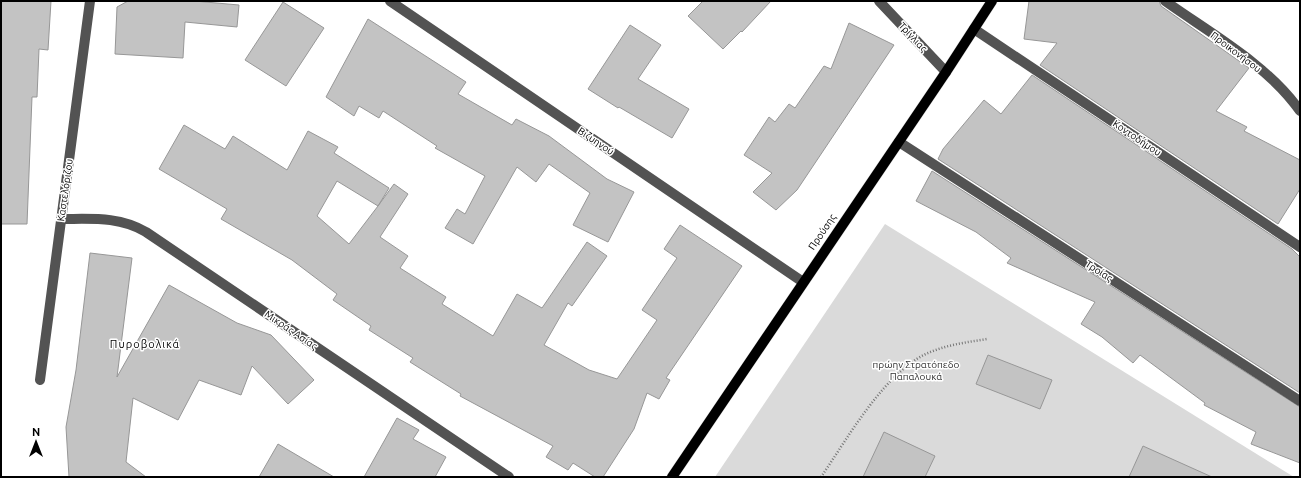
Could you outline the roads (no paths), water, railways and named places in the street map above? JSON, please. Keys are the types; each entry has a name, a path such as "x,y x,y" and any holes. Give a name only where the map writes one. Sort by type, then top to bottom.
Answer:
{"main road":[{"name":"Προύσης","path":"672,477 802,282 899,142 992,1"}],"street":[{"name":"Καστελόριζου","path":"40,380 90,1"},
{"name":"Βιζυηνού","path":"390,1 802,282"},
{"name":"Τρίγλιας","path":"879,1 946,72"},
{"name":"Προικονήσου","path":"1165,1 1247,58 1277,85 1300,111"},
{"name":"Κοντοδήμου","path":"974,29 1300,247"},
{"name":"Τροίας","path":"899,142 1300,401"},
{"name":"Μικράς Ασίας","path":"61,219 102,218 133,224 140,228 509,477"}],"district":[{"name":"Πυροβολικά","path":"145,344"}],"park label":[{"name":"πρώην Στρατόπεδο Παπαλουκά","path":"916,370"}]}
